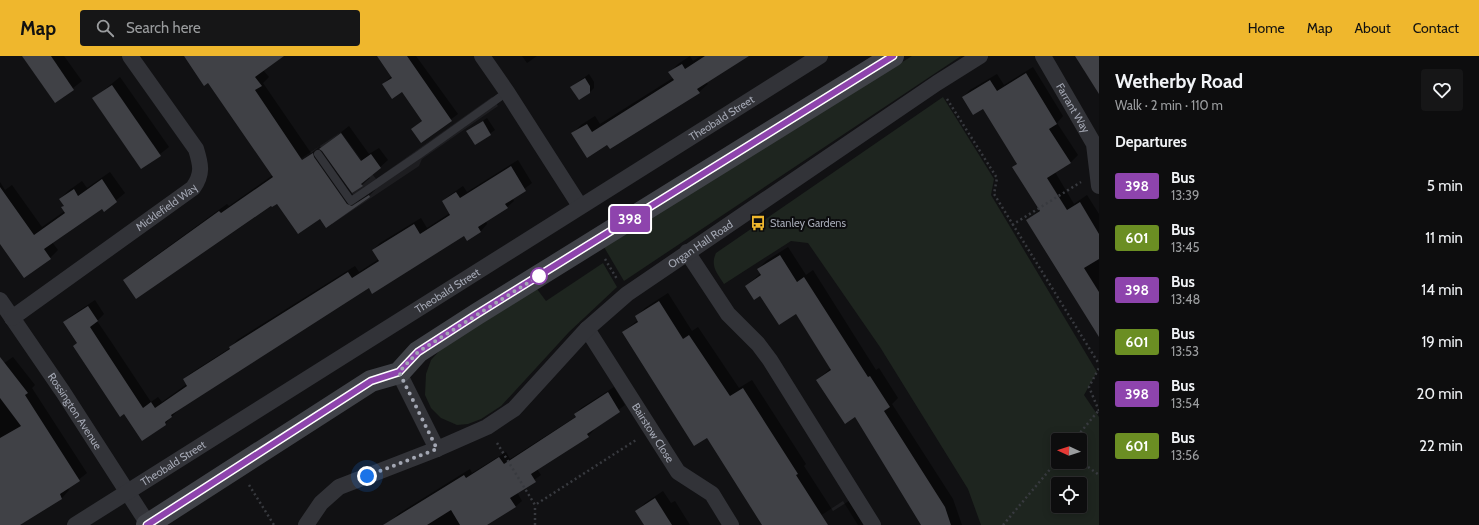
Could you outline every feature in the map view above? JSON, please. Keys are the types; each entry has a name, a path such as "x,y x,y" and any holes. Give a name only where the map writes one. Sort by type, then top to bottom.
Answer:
{"street":[{"name":"Micklefield Way","path":"12,318 193,188 200,179 201,164 196,149 130,56"},
{"path":"482,56 508,92 580,206"},
{"name":"Theobald Street","path":"75,525 110,504 127,490 820,56"},
{"path":"147,524 371,381 399,372 418,352 477,314 893,56"},
{"name":"Organ Hall Road","path":"306,525 321,503 339,487 437,449 487,427 514,409 587,329 627,294 937,83 980,56"},
{"name":"Farrant Way","path":"1043,56 1094,144 1098,183"},
{"path":"687,252 728,314 758,344 770,360 873,525"},
{"name":"Rossington Avenue","path":"0,300 127,490 147,524"},
{"name":"Bairstow Close","path":"587,329 678,472 712,494 731,525"},
{"path":"399,372 437,449"}],"lane":[{"path":"318,154 351,201 508,92"}],"path":[{"path":"937,83 997,178 994,194 1099,364"},
{"path":"1012,225 1083,181 1098,183"},
{"path":"1080,433 1099,410 1089,387 1099,368"},
{"path":"487,427 535,505 535,525"},
{"path":"535,505 651,430"},
{"path":"237,466 274,525"},
{"path":"1087,466 1099,475"},
{"path":"1002,525 1051,468"}],"shaded area":[{"path":"912,56 961,56 624,281 604,247"},
{"path":"492,97 498,106 422,159 419,166 332,224 291,165 341,132 376,179"},
{"path":"943,97 994,179 991,195 1097,372 1084,395 1099,417 1099,525 981,525 968,489 880,347 808,243 791,241 724,284 715,269 714,258 716,253"},
{"path":"603,263 617,287 569,332 501,406 481,419 468,424 457,425 441,418 431,408 425,395 426,374 431,360 443,347 537,289 546,301"},
{"path":"843,501 858,525 806,525"}],"building":[{"path":"22,56 51,56 74,90 55,103"},
{"path":"184,56 284,56 255,77 262,86 255,90 302,160 313,153 314,157 347,204 352,206 369,195 370,197 326,228 320,219 298,234 277,204 272,207 271,206 136,299 123,280 219,211 221,213 273,177 208,83 204,86"},
{"path":"377,56 407,56 452,121 421,143 411,129 422,121 402,92 392,99 382,84 392,78"},
{"path":"705,56 749,56 697,89 700,93 610,149 607,145 587,158 571,133 587,124 592,132 674,80 668,72 682,64 685,69"},
{"path":"1075,56 1099,56 1099,94"},
{"path":"1026,73 1057,124 1049,129 1071,163 1047,178 1067,210 1080,202 1099,234 1099,259 1084,268 1099,292 1099,337 1026,220 1040,211 1012,167 1017,164 983,109 973,115 962,97 990,80 997,91"},
{"path":"585,78 590,86 590,93 579,100 570,87"},
{"path":"112,85 161,156 141,169 92,98"},
{"path":"483,121 491,135 475,145 466,131"},
{"path":"341,133 361,161 371,154 381,168 361,184 363,186 352,193 322,151 319,149"},
{"path":"511,166 526,191 505,204 508,208 478,227 481,232 467,241 464,236 372,294 369,288 171,415 172,417 165,422 166,425 142,441 124,414 120,417 73,346 77,343 63,322 88,306 98,321 90,327 143,408 151,402 155,408 187,386 183,379 230,349 229,347 348,272 352,278 379,261 372,250 414,224 420,234 450,215 442,201 456,192 460,198"},
{"path":"102,179 117,202 104,212 102,209 44,249 51,259 24,278 0,244 0,187 34,235 65,213 61,207 64,206 59,199 74,189 78,196"},
{"path":"780,255 797,282 804,277 868,377 870,376 890,407 884,411 945,507 951,525 921,525 855,417 845,424 816,380 831,370 796,314 779,325 760,296 754,300 745,286 761,275 757,269"},
{"path":"659,301 683,339 689,335 730,396 743,388 798,474 796,475 828,525 762,525 707,438 694,446 622,332 638,322 635,316"},
{"path":"0,357 28,393 25,395 80,481 60,494 62,499 20,525 0,525 0,438 21,426 0,398"},
{"path":"608,392 620,412 587,434 589,437 531,474 536,482 510,498 516,507 487,525 460,525 451,510 427,525 383,525 464,475 466,478 499,457 504,464 576,417 574,414"},
{"path":"655,498 672,525 644,525 635,511"}],"bus line":[{"name":"398","path":"147,525 371,381 399,372 418,352 477,314 893,56"}],"place":[{"name":"Stanley Gardens","path":"758,223"}],"route":[{"path":"367,476 437,449 399,372 418,352 542,274 539,276"}]}
